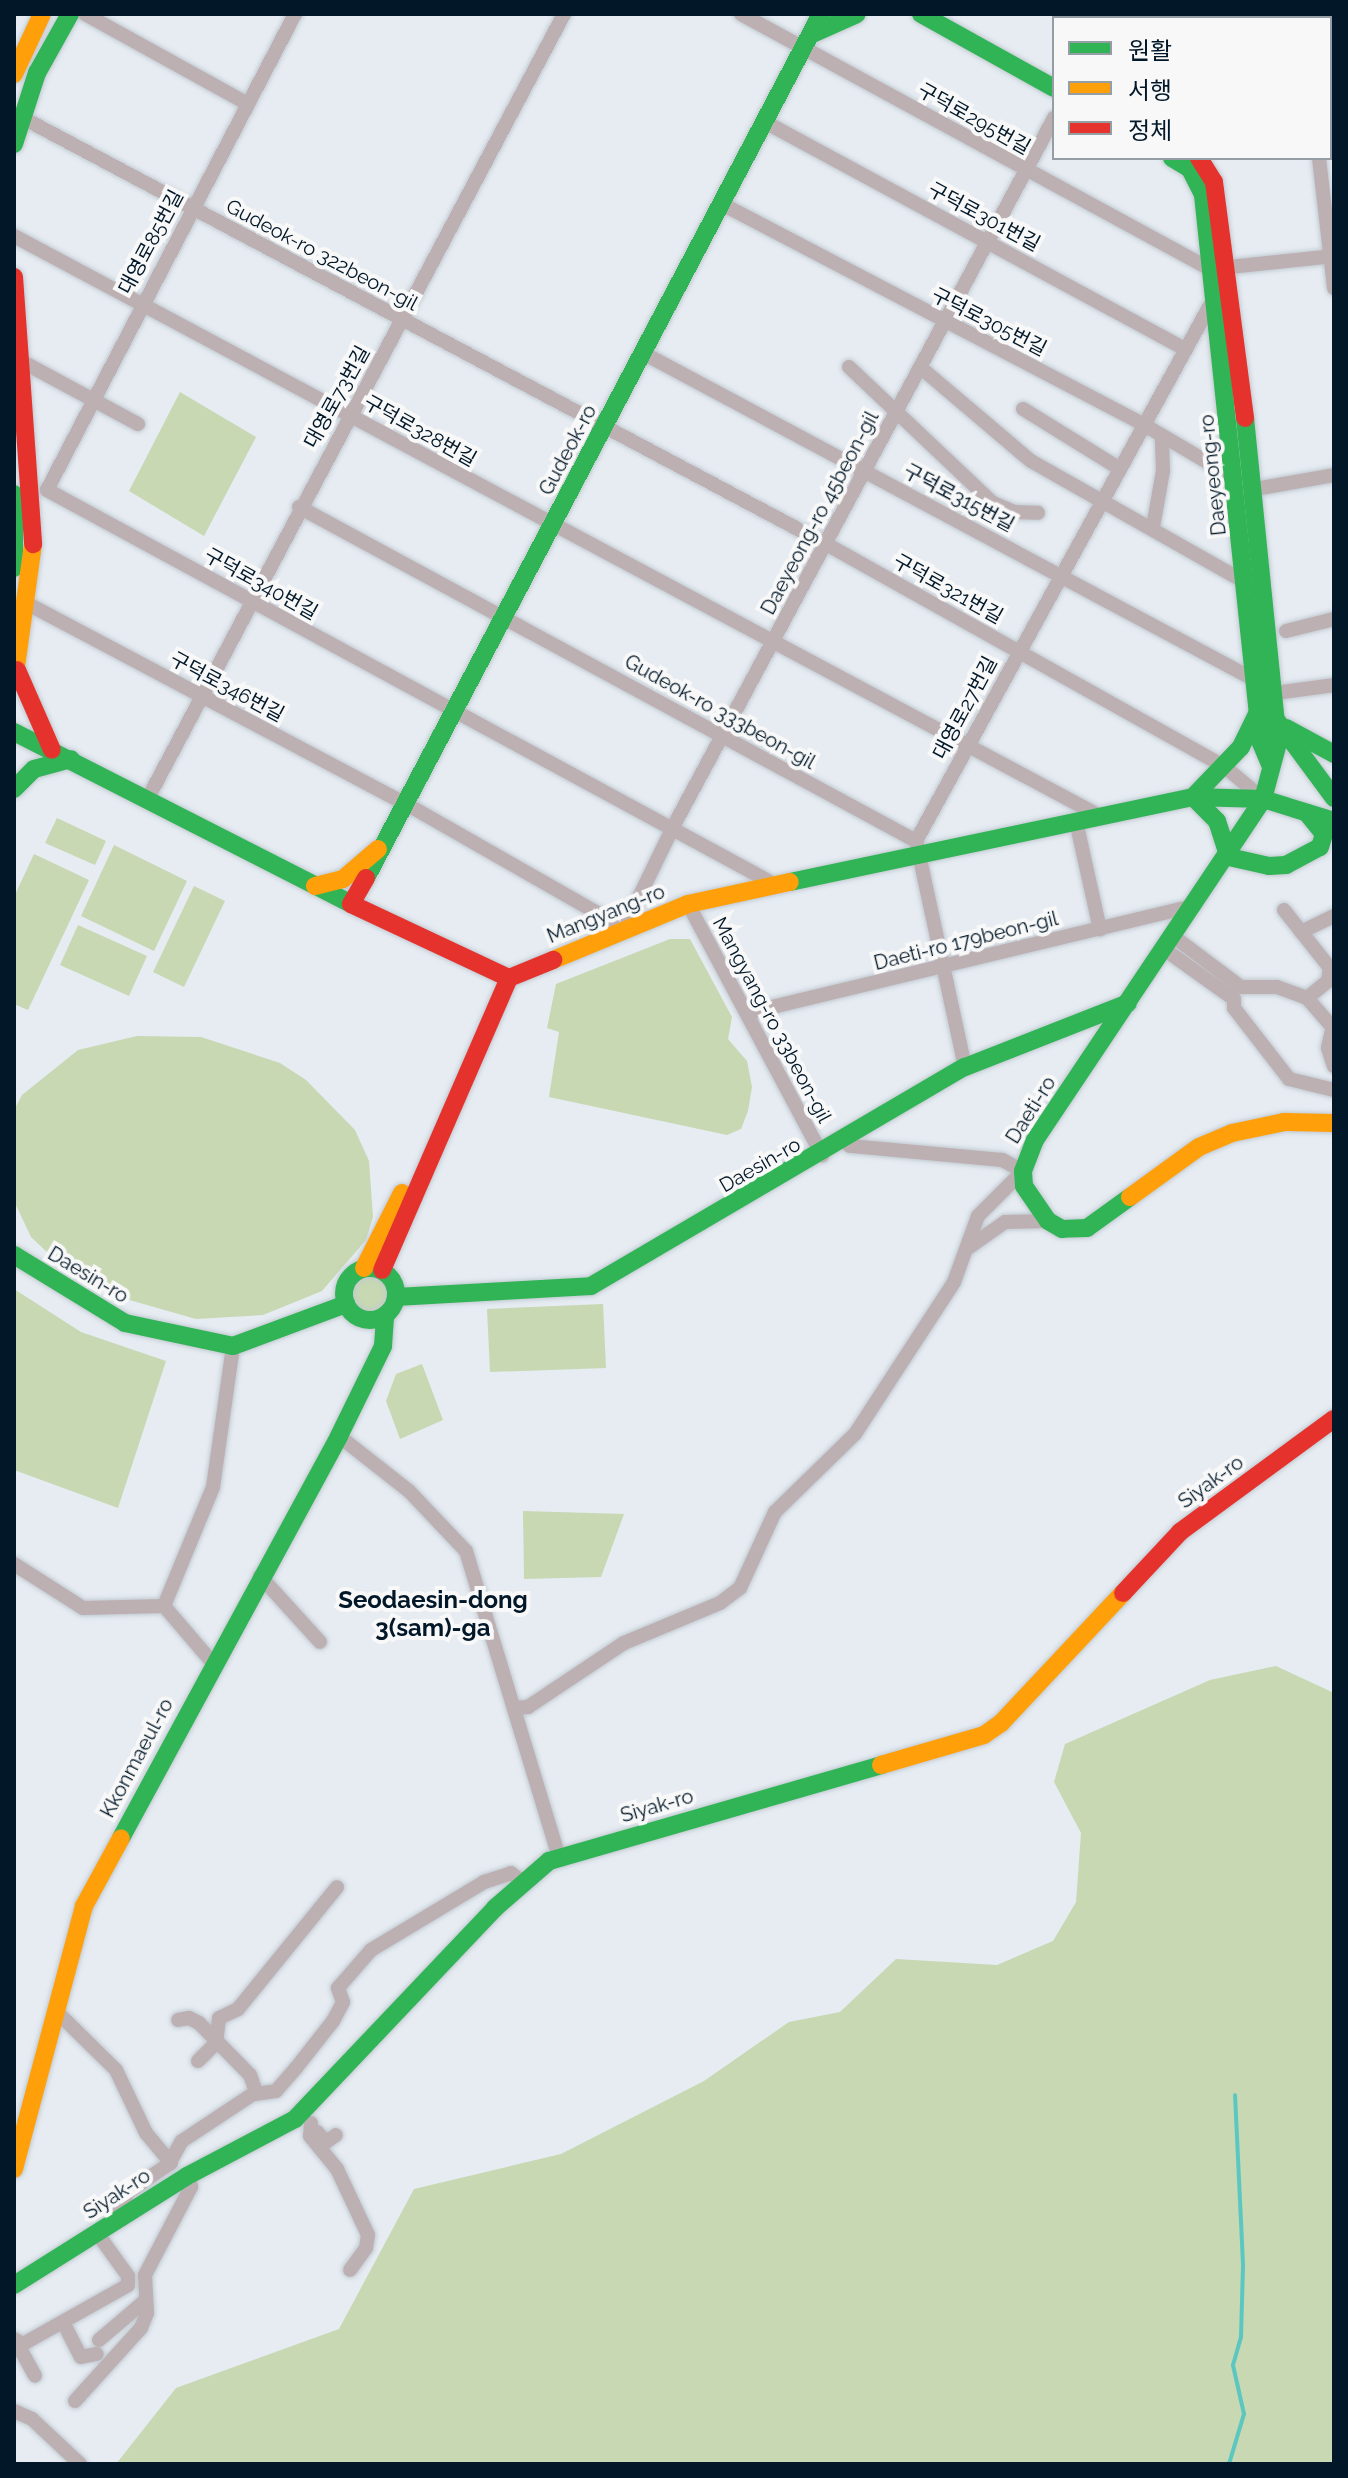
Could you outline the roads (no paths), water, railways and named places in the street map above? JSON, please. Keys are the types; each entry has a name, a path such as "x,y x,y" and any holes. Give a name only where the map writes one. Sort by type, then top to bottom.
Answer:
{"main road":[{"path":"14,74 42,14"},
{"path":"14,144 37,73 46,30 55,14"},
{"path":"37,73 70,14"},
{"path":"814,27 857,14"},
{"path":"921,14 1052,87"},
{"path":"949,14 1052,73"},
{"name":"Gudeok-ro","path":"351,904 408,805 814,27"},
{"name":"Daeyeong-ro","path":"1195,162 1219,268 1255,489 1278,743 1263,799"},
{"name":"Daeyeong-ro","path":"1219,268 1214,298 1236,479 1261,743 1270,764"},
{"path":"14,277 21,361 22,475 31,492 34,558 16,676 52,750"},
{"path":"14,568 31,492"},
{"path":"1258,710 1249,734 1225,767 1193,797 1217,821 1229,857 1279,865 1311,853 1324,834 1307,813"},
{"path":"1277,720 1334,754"},
{"path":"1277,720 1334,798"},
{"path":"14,732 351,904 509,978 450,1109 441,1142 373,1269 345,1295 279,1328 233,1346"},
{"path":"14,789 34,769 71,759"},
{"name":"Mangyang-ro","path":"509,978 688,904 917,848 1193,797 1263,799 1334,821"},
{"name":"Daeti-ro","path":"1048,1221 1028,1197 1023,1171 1035,1140 1229,857 1263,799"},
{"path":"315,886 352,874 389,838"},
{"name":"Daesin-ro","path":"396,1297 591,1286 822,1155 965,1067 1128,1003"},
{"path":"1048,1221 1071,1230 1101,1223 1199,1147 1232,1133 1284,1122 1334,1123"},
{"name":"Daesin-ro","path":"14,1255 125,1323 233,1346"},
{"path":"373,1269 395,1286 396,1297"},
{"path":"345,1295 364,1319 385,1315"},
{"name":"Kkonmaeul-ro","path":"14,2169 84,1906 212,1662 339,1436 383,1346 385,1315 396,1297"},
{"name":"Kkonmaeul-ro","path":"359,1390 370,1346 364,1319"},
{"name":"Siyak-ro","path":"14,2285 189,2175 305,2119 524,1883 559,1857 984,1735 1001,1723 1180,1532 1334,1419"}],"street":[{"path":"85,14 246,103"},
{"name":"대영로85번길","path":"31,492 91,398 295,14"},
{"name":"대영로73번길","path":"147,800 299,507 564,14"},
{"name":"구덕로295번길","path":"741,14 814,27 1023,169 1219,268"},
{"name":"Gudeok-ro 322beon-gil","path":"21,117 604,428"},
{"name":"Daeyeong-ro 45beon-gil","path":"624,928 673,827 828,545 942,321 1052,121"},
{"name":"구덕로301번길","path":"765,122 1183,348"},
{"path":"1319,160 1334,288"},
{"name":"구덕로305번길","path":"722,204 1141,423 1236,479"},
{"name":"구덕로328번길","path":"14,236 350,415 552,527 774,641 1100,816"},
{"path":"1219,268 1332,256"},
{"name":"대영로27번길","path":"917,848 967,746 1059,574 1183,348 1214,298"},
{"name":"구덕로315번길","path":"643,353 1255,680"},
{"path":"21,361 138,424"},
{"path":"849,367 993,503 1014,512 1038,513"},
{"path":"920,367 1031,461 1101,497 1245,582"},
{"path":"1023,409 1117,467"},
{"name":"구덕로321번길","path":"604,428 828,545 1225,767 1263,799"},
{"path":"1153,527 1163,471 1162,436"},
{"path":"1255,489 1334,475"},
{"name":"구덕로340번길","path":"31,492 252,601 455,714 673,827 774,884"},
{"name":"Gudeok-ro 333beon-gil","path":"299,507 722,737 917,848"},
{"name":"구덕로346번길","path":"28,604 408,805 624,928"},
{"path":"1286,631 1334,619"},
{"path":"1275,693 1334,685"},
{"path":"1076,821 1100,929"},
{"path":"917,848 965,1067"},
{"name":"Mangyang-ro 33beon-gil","path":"688,904 822,1155"},
{"name":"Daeti-ro 179beon-gil","path":"747,1013 1194,906"},
{"path":"1284,910 1331,975 1307,998"},
{"path":"1301,932 1334,916"},
{"path":"1169,943 1241,987 1277,987 1307,998 1333,1030 1328,1048 1334,1066"},
{"path":"1169,943 1234,999 1234,1008 1289,1079 1333,1087"},
{"path":"515,1708 528,1707 624,1643 720,1603 740,1588 775,1512 855,1434 954,1282 978,1216 1023,1171 1002,1160 850,1146 844,1141"},
{"path":"962,1254 995,1225 1048,1221"},
{"path":"164,1606 213,1487 233,1346"},
{"path":"339,1436 409,1491 466,1551 559,1857"},
{"path":"14,1564 83,1608 164,1606"},
{"path":"260,1576 286,1598 320,1642"},
{"path":"164,1606 212,1662"},
{"path":"115,2220 128,2192 171,2163 182,2141 255,2094 279,2089 331,2024 343,2002 338,1988 371,1950 469,1889 511,1873 524,1883"},
{"path":"198,2061 216,2043 219,2018 238,2009 337,1887"},
{"path":"327,1988 346,1978"},
{"path":"56,2011 116,2070 146,2133 171,2163"},
{"path":"178,2020 189,2018 250,2075 255,2094"},
{"path":"305,2119 323,2141 336,2135"},
{"path":"305,2119 310,2136 337,2169 368,2235 366,2248 350,2270"},
{"path":"75,2401 141,2328 145,2275 191,2187 189,2175"},
{"path":"35,2376 15,2344 63,2322 130,2282 97,2233"},
{"path":"63,2322 81,2357 98,2347 145,2301"},
{"path":"14,2411 32,2419 80,2464"}],"waterway":[{"path":"1229,2464 1244,2414 1233,2365 1241,2337 1243,2264 1235,2095"}],"district":[{"name":"Seodaesin-dong 3(sam)-ga","path":"433,1614"}]}
